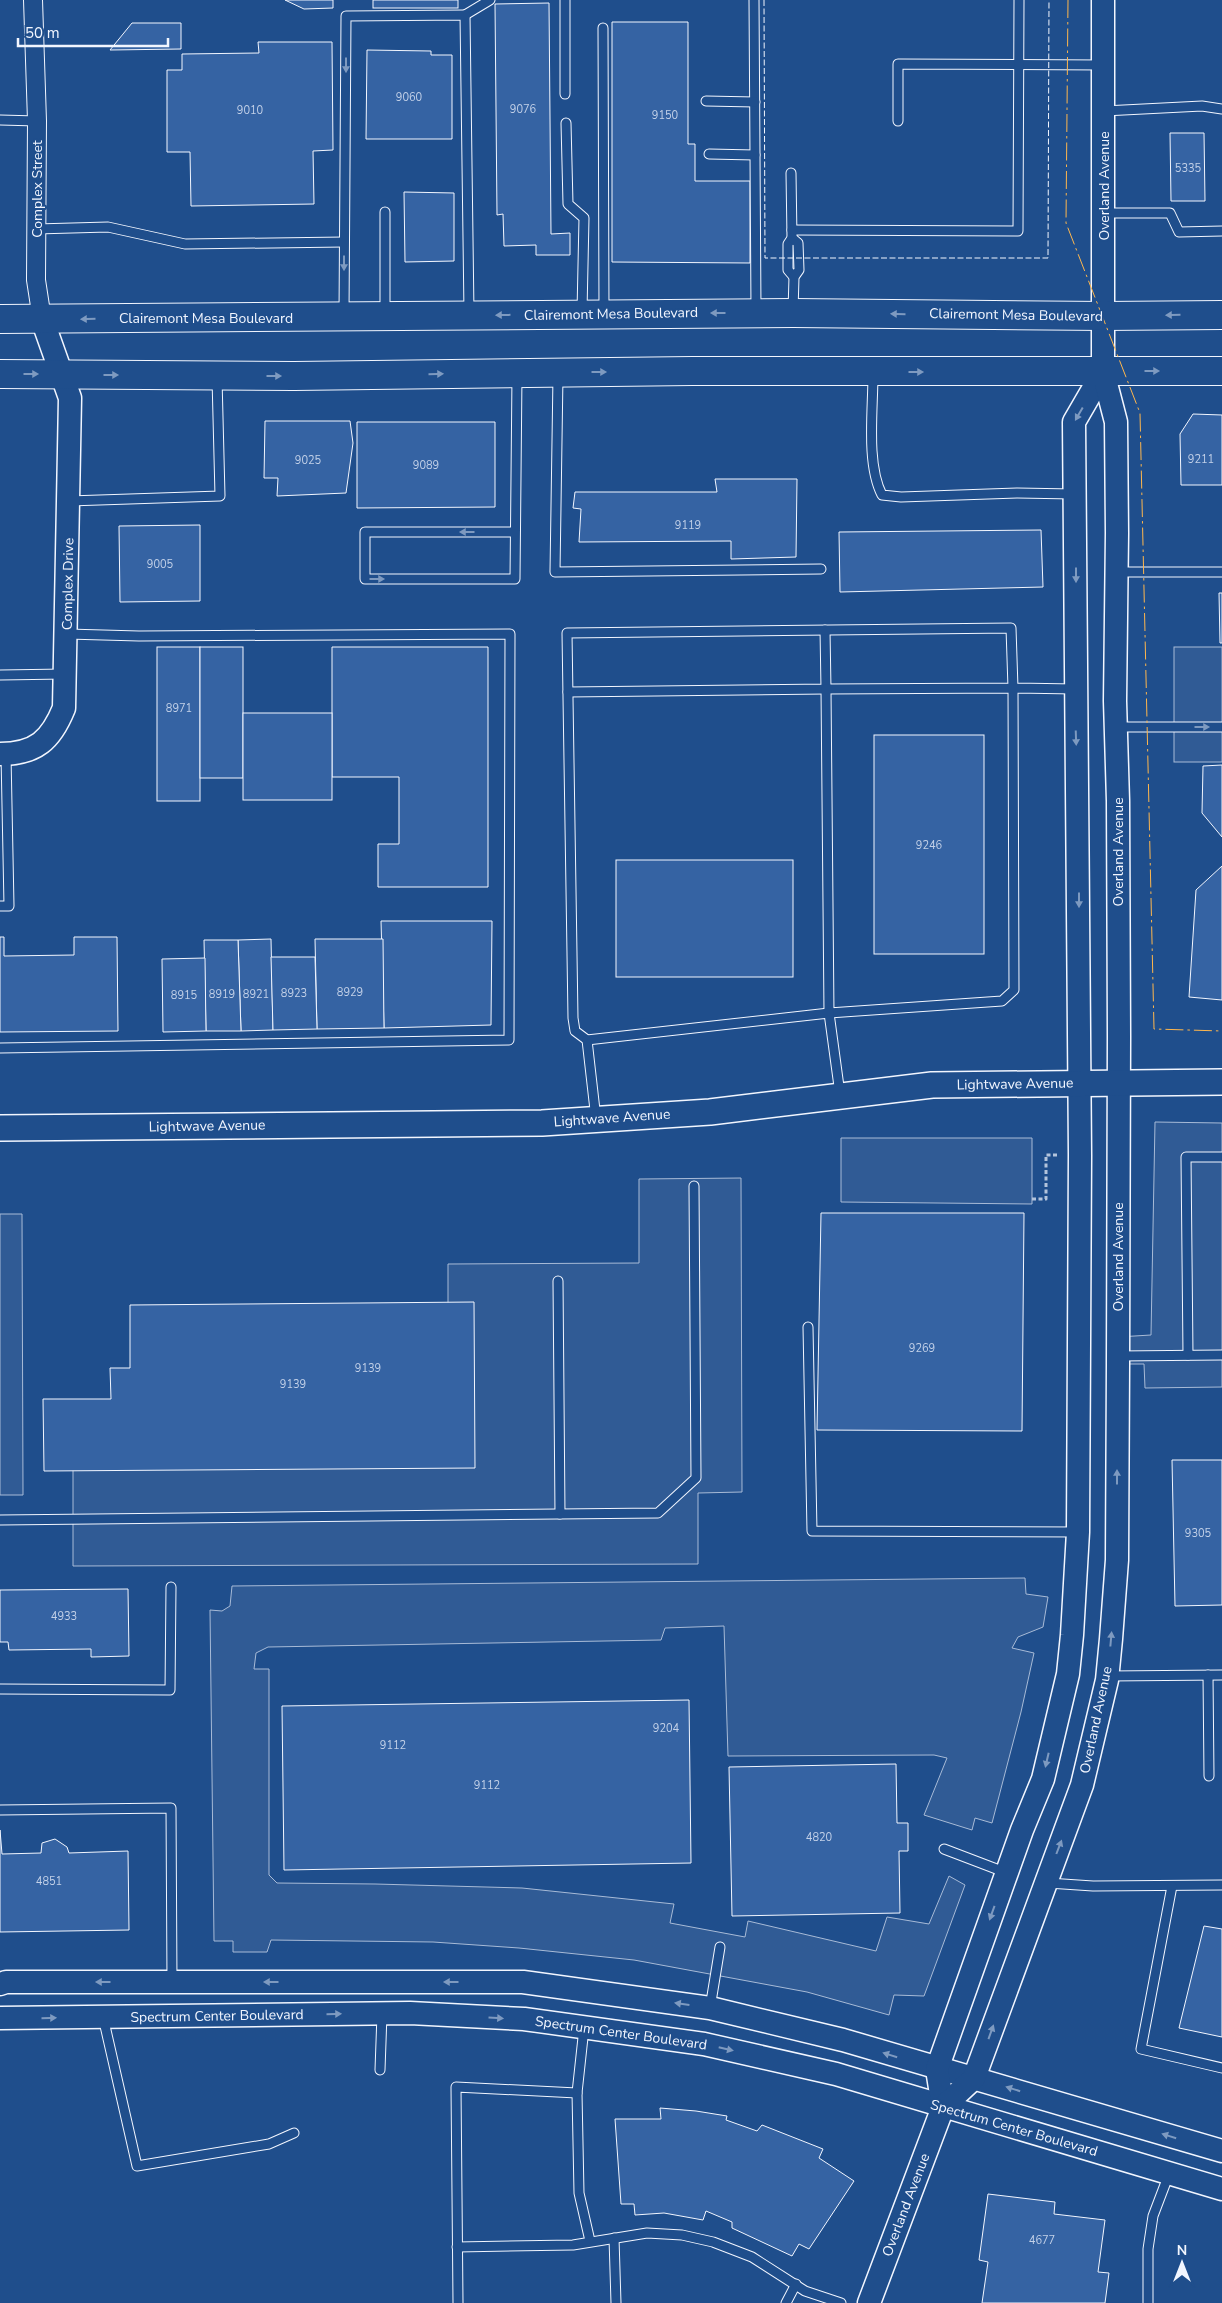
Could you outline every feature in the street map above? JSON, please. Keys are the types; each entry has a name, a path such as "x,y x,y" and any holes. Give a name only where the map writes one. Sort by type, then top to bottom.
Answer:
{"main road":[{"name":"Clairemont Mesa Boulevard","path":"0,319 756,313 1104,316 1222,315"},
{"path":"0,374 217,376 516,372 1222,371"},
{"name":"Lightwave Avenue","path":"0,1128 542,1123 710,1112 932,1085 1222,1082"}],"street":[{"name":"Complex Street","path":"33,0 37,121 36,280 42,319 63,374"},
{"name":"Overland Avenue","path":"870,2303 943,2107 974,2078 1082,1785 1108,1676 1117,1560 1119,1082 1116,422 1103,372 1103,0"},
{"name":"Overland Avenue","path":"943,2107 937,2069 1007,1872 1043,1779 1068,1674 1078,1532 1080,1155 1079,811 1074,422 1103,372"},
{"name":"Complex Drive","path":"3,754 30,750 48,739 57,725 64,708 67,634 70,398 63,374"},
{"path":"0,1984 6,1982 523,1982 710,2008 843,2040 1222,2151"},
{"name":"Spectrum Center Boulevard","path":"0,2018 382,2014 524,2019 584,2027 704,2044 836,2074 1222,2189"}],"lane":[{"path":"344,316 346,16 465,15 490,0"},
{"path":"565,0 565,94"},
{"path":"754,0 756,313"},
{"path":"792,234 1018,231 1020,0"},
{"path":"465,15 469,315"},
{"path":"593,314 603,28"},
{"path":"898,121 898,64 1104,64"},
{"path":"706,101 755,102"},
{"path":"1104,111 1202,106 1222,109"},
{"path":"0,120 37,121"},
{"path":"566,123 568,204 584,218 593,314"},
{"path":"709,154 755,155"},
{"path":"791,173 792,234 788,244 788,270 794,277 793,313"},
{"path":"385,212 385,316"},
{"path":"1104,212 1170,213 1179,232 1222,231"},
{"path":"36,229 108,227 185,244 344,242"},
{"path":"515,532 364,532 364,579 515,579 516,372"},
{"path":"558,372 555,572 821,569"},
{"path":"873,372 872,467 876,484 882,495 901,497 1017,493 1076,494"},
{"path":"69,501 220,496 217,376"},
{"path":"1117,572 1222,572"},
{"path":"1011,628 1013,688 1014,990 1002,1001 829,1013 587,1040 575,1031 573,1018 567,633 1011,628"},
{"path":"825,630 829,1013 840,1095"},
{"path":"0,1048 509,1040 510,634 149,636 67,634"},
{"path":"0,675 65,674"},
{"path":"568,692 1076,689"},
{"path":"1116,727 1222,727"},
{"path":"0,906 9,906 3,754"},
{"path":"587,1040 596,1119"},
{"path":"1188,1355 1186,1157 1222,1157"},
{"path":"0,1520 658,1513 696,1478 694,1186"},
{"path":"558,1281 560,1514"},
{"path":"808,1327 812,1531 1078,1532"},
{"path":"1118,1356 1222,1355"},
{"path":"0,1689 170,1690 171,1587"},
{"path":"1208,1675 1209,1776"},
{"path":"1108,1676 1222,1675"},
{"path":"0,1810 171,1808 172,1982"},
{"path":"944,1849 1007,1872"},
{"path":"1045,1883 1093,1886 1222,1885"},
{"path":"1172,1886 1141,2049 1222,2068"},
{"path":"710,2008 720,1947"},
{"path":"380,2070 382,2014"},
{"path":"103,2017 137,2166 269,2144 294,2133"},
{"path":"584,2027 578,2093 580,2193 590,2241"},
{"path":"458,2303 456,2087 578,2093"},
{"path":"1148,2303 1148,2249 1151,2224 1169,2174"},
{"path":"457,2247 573,2245 647,2233 682,2235 713,2242 752,2257 805,2291 841,2303"},
{"path":"614,2238 616,2303"},
{"path":"786,2303 796,2284"}],"path":[{"path":"1032,1199 1046,1199 1046,1155 1080,1155"}],"shaded area":[{"path":"1174,647 1222,647 1222,762 1174,762"},
{"path":"1155,1122 1222,1123 1222,1387 1145,1388 1144,1364 1118,1364 1118,1337 1151,1335"},
{"path":"841,1138 1032,1138 1032,1204 841,1202"},
{"path":"741,1178 742,1492 698,1493 698,1564 73,1566 73,1467 448,1465 448,1264 639,1263 639,1179"},
{"path":"0,1214 22,1214 23,1495 0,1495"},
{"path":"1025,1578 1026,1594 1048,1597 1043,1627 1018,1637 1012,1648 1034,1653 1021,1712 992,1823 975,1818 972,1830 924,1815 947,1758 934,1755 728,1756 724,1626 665,1628 661,1640 268,1647 256,1653 254,1669 269,1669 269,1875 277,1883 522,1888 674,1904 670,1923 745,1937 748,1921 876,1951 887,1917 929,1924 949,1876 965,1885 924,1996 894,1995 889,2015 807,1992 634,1960 519,1948 433,1942 271,1940 267,1952 233,1952 233,1941 214,1941 210,1610 222,1611 230,1606 232,1586"}],"building":[{"path":"285,0 333,0 333,8 304,9"},
{"path":"373,0 458,0 458,8 373,8"},
{"path":"549,3 551,234 570,233 570,255 536,255 536,245 504,246 503,214 497,215 495,4"},
{"path":"612,22 688,22 688,144 695,144 695,181 750,181 750,263 612,262"},
{"path":"132,23 181,23 181,49 110,50"},
{"path":"258,42 332,42 333,150 313,151 314,204 191,206 190,152 167,152 167,70 182,70 182,54 259,53"},
{"path":"367,50 431,51 431,55 452,55 452,139 366,139"},
{"path":"1170,133 1204,133 1205,201 1171,201"},
{"path":"404,192 454,193 454,261 405,262"},
{"path":"1193,414 1222,415 1222,485 1181,485 1180,434"},
{"path":"265,421 350,421 353,443 346,493 277,496 278,478 264,478"},
{"path":"357,422 495,422 495,507 357,508"},
{"path":"715,479 797,479 796,557 731,559 731,541 579,542 581,509 573,508 575,492 717,492"},
{"path":"200,525 200,601 120,602 119,526"},
{"path":"1041,530 1043,587 840,592 839,532"},
{"path":"1219,593 1222,593 1222,643 1220,643"},
{"path":"157,647 200,647 200,801 157,801"},
{"path":"200,647 243,647 243,778 200,778"},
{"path":"332,647 488,647 488,887 378,887 378,844 399,844 399,777 332,777"},
{"path":"243,713 332,713 332,800 243,800"},
{"path":"874,735 984,735 984,954 874,954"},
{"path":"1222,765 1222,837 1202,813 1203,766"},
{"path":"616,860 793,860 793,977 616,977"},
{"path":"1222,866 1222,1000 1189,997 1196,890"},
{"path":"381,921 492,921 491,1025 384,1028"},
{"path":"0,937 4,937 4,956 74,955 74,937 117,937 118,1031 0,1032"},
{"path":"271,939 273,1030 241,1031 238,940"},
{"path":"315,939 383,939 384,1028 317,1029"},
{"path":"204,940 238,940 241,1031 206,1031"},
{"path":"271,957 315,957 317,1029 273,1030"},
{"path":"205,958 206,1031 163,1032 162,959"},
{"path":"821,1213 1024,1213 1022,1431 817,1430"},
{"path":"474,1302 475,1468 44,1471 43,1399 111,1399 110,1368 130,1368 130,1305"},
{"path":"1172,1460 1222,1460 1222,1605 1175,1606"},
{"path":"128,1589 129,1656 91,1657 91,1649 9,1650 8,1642 0,1642 0,1590"},
{"path":"689,1700 691,1863 284,1870 282,1706"},
{"path":"896,1764 897,1823 908,1823 908,1851 899,1851 900,1913 732,1916 729,1767"},
{"path":"0,1830 2,1854 41,1853 42,1843 55,1839 67,1847 69,1853 128,1851 129,1930 0,1932"},
{"path":"1204,1926 1222,1929 1222,2037 1179,2028"},
{"path":"660,2108 727,2116 726,2120 757,2131 762,2125 823,2149 819,2158 854,2181 809,2249 799,2244 792,2256 732,2228 732,2222 706,2211 703,2220 664,2213 635,2215 634,2204 621,2204 615,2119 661,2119"},
{"path":"988,2194 1055,2202 1054,2214 1105,2220 1098,2272 1109,2273 1105,2303 982,2303 988,2262 979,2260"}],"fence":[{"path":"764,0 765,258 1048,258 1049,0"}],"power":[{"path":"1068,0 1066,223 1140,413 1154,1029 1222,1031"}]}
